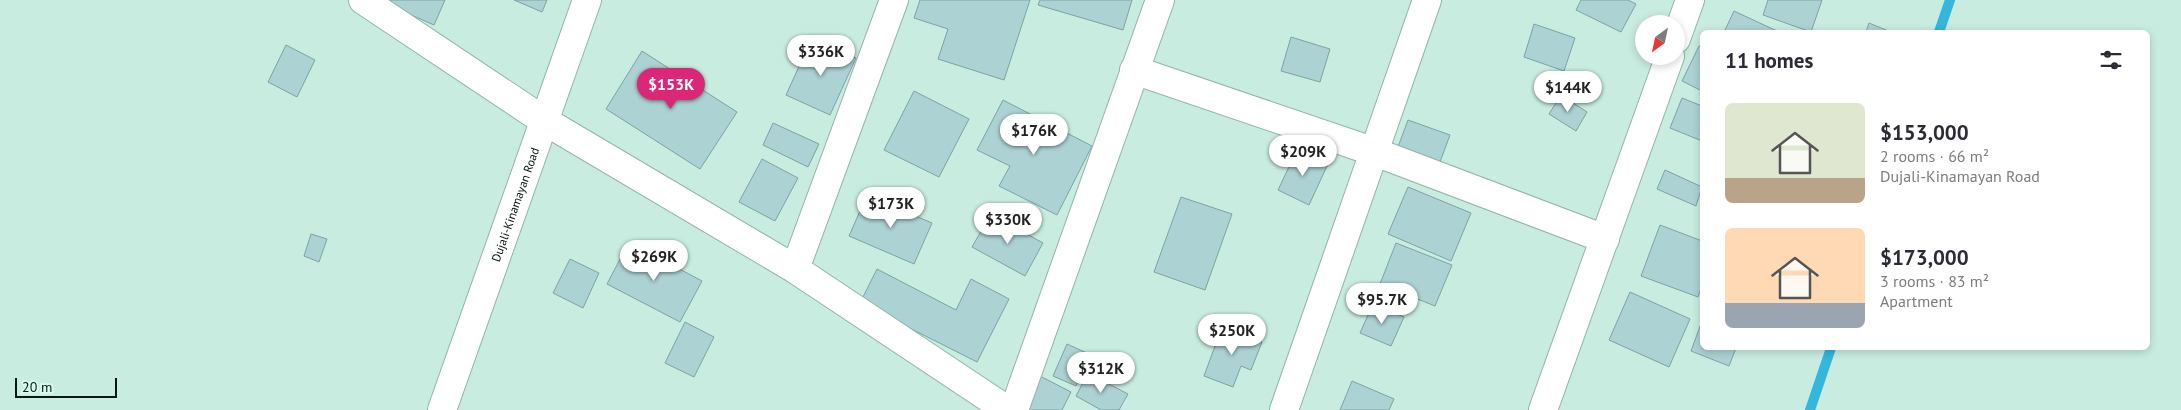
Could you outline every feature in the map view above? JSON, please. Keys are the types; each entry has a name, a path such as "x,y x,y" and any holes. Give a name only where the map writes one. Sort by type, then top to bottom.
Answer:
{"street":[{"path":"363,0 543,120 795,269 1007,410"},
{"name":"Dujali-Kinamayan Road","path":"442,410 587,0"},
{"path":"795,269 894,0"},
{"path":"1014,410 1160,0"},
{"path":"1284,410 1427,0"},
{"path":"1685,15 1690,0"},
{"path":"1543,410 1667,65"},
{"path":"1134,70 1375,152 1605,239"}],"building":[{"path":"377,0 445,0 434,25"},
{"path":"514,0 547,0 542,12"},
{"path":"920,0 1030,0 1004,80 938,59 948,29 914,18"},
{"path":"1040,0 1132,0 1123,30 1038,5"},
{"path":"1581,0 1628,0 1636,4 1621,32 1576,10"},
{"path":"1768,0 1822,0 1812,30 1805,30 1763,15"},
{"path":"1734,11 1775,30 1725,30"},
{"path":"1869,23 1886,30 1867,30"},
{"path":"1534,24 1575,38 1564,71 1524,57"},
{"path":"1291,37 1330,49 1320,82 1281,71"},
{"path":"812,38 856,58 830,115 786,95"},
{"path":"286,45 315,60 297,97 268,82"},
{"path":"1699,46 1700,46 1700,90 1682,81"},
{"path":"642,51 737,112 700,169 606,109"},
{"path":"914,91 969,119 939,177 884,150"},
{"path":"1561,95 1587,112 1576,131 1549,114"},
{"path":"1682,98 1700,105 1700,140 1670,128"},
{"path":"1003,100 1092,146 1057,215 999,186 1010,166 977,150"},
{"path":"1408,120 1450,135 1437,170 1395,155"},
{"path":"773,123 819,144 808,167 763,145"},
{"path":"1297,150 1328,164 1309,205 1278,190"},
{"path":"762,159 798,178 775,221 739,202"},
{"path":"1665,170 1700,186 1700,193 1696,206 1657,189"},
{"path":"1408,187 1471,213 1451,261 1388,234"},
{"path":"867,195 932,223 914,264 849,236"},
{"path":"1181,197 1232,214 1205,290 1154,272"},
{"path":"991,214 1043,243 1025,276 972,247"},
{"path":"1660,225 1700,240 1700,291 1698,297 1641,276"},
{"path":"311,234 327,239 319,262 304,256"},
{"path":"629,242 702,281 680,322 607,284"},
{"path":"1396,243 1452,265 1435,306 1380,284"},
{"path":"570,259 599,273 583,308 553,293"},
{"path":"877,269 956,310 971,279 1009,299 977,362 860,303"},
{"path":"1630,292 1690,319 1669,367 1609,340"},
{"path":"1373,304 1404,317 1391,346 1360,333"},
{"path":"685,322 714,337 694,377 665,363"},
{"path":"1700,326 1700,350 1735,350 1729,366 1691,351"},
{"path":"1222,327 1262,342 1251,370 1241,366 1233,387 1204,376"},
{"path":"1067,344 1089,354 1076,386 1053,376"},
{"path":"1088,373 1128,394 1119,410 1101,410 1076,396"},
{"path":"1036,374 1071,392 1062,410 1024,410"},
{"path":"1352,381 1394,399 1389,410 1340,410"}],"waterway":[{"path":"1940,30 1950,0"},
{"path":"1810,410 1830,350"}]}
